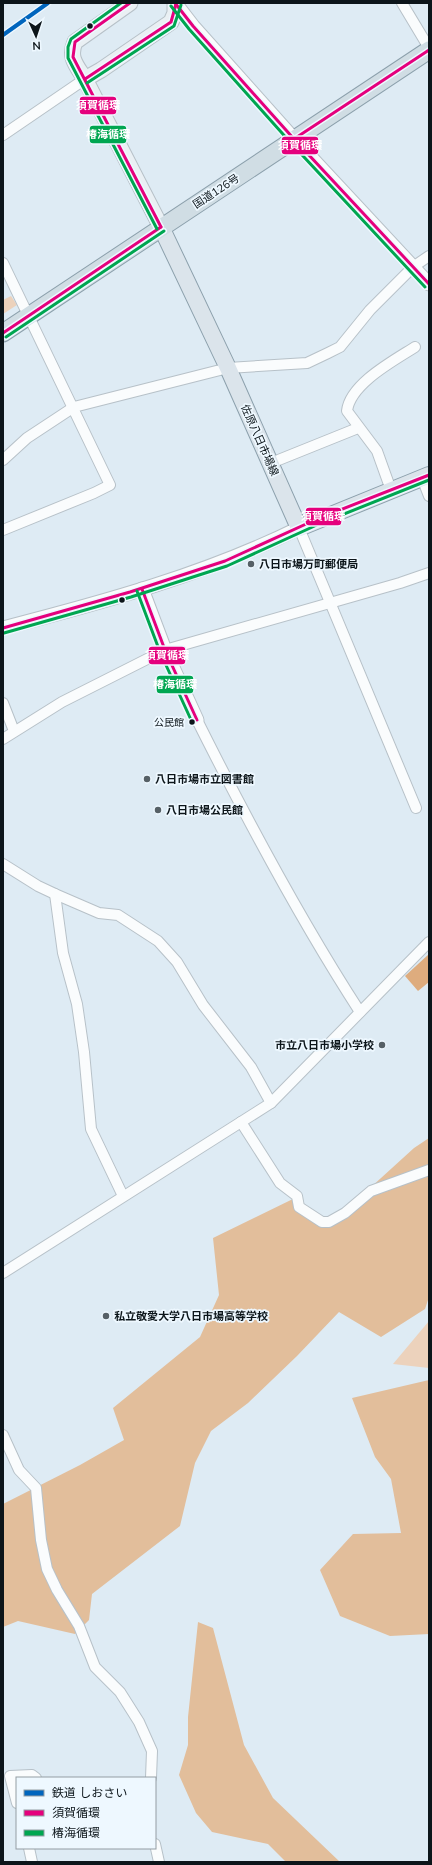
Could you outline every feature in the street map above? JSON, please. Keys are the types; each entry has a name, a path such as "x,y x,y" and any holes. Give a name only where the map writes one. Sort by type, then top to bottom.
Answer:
{"highway":[{"name":"国道126号","path":"3,333 429,49"}],"main road":[{"path":"130,3 75,42 71,51 73,61 85,79 161,227"},
{"path":"85,79 101,70 171,22 176,4"},
{"name":"佐原八日市場線","path":"161,227 228,368 299,528"},
{"path":"299,528 426,476"}],"street":[{"path":"402,3 429,49"},
{"path":"176,4 193,26 294,139 429,284"},
{"path":"171,22 193,26"},
{"path":"3,135 85,79"},
{"path":"3,460 27,438 74,407 228,368 307,363 340,347 370,310 413,267 429,256"},
{"path":"3,263 74,407 110,485 3,530"},
{"path":"391,490 377,451 358,428 347,411 351,395 382,369 415,347"},
{"path":"271,464 358,428"},
{"path":"426,476 429,496"},
{"path":"3,628 142,589 225,561 299,528 416,808"},
{"path":"3,739 62,702 165,650 400,583 429,573"},
{"path":"142,589 165,650 196,720 245,816 326,961 360,1012"},
{"path":"3,703 14,731"},
{"path":"3,864 38,886 55,894 99,913 118,915 158,941 177,962 203,1005 251,1066 271,1103"},
{"path":"55,894 63,953 78,1004 91,1129 123,1196"},
{"path":"3,1273 271,1103 429,942"},
{"path":"241,1122 280,1183 298,1196 299,1207 322,1222 329,1222 345,1213 371,1191 429,1170"},
{"path":"3,1435 19,1470 36,1488 41,1540 47,1569 57,1590 80,1626 95,1667 120,1692 140,1722 152,1751 152,1777"},
{"path":"16,1799 10,1776 32,1774 35,1777"},
{"path":"156,1848 159,1862"},
{"path":"29,1849 32,1862"}],"shaded area":[{"path":"11,296 17,305 3,314 3,300"},
{"path":"429,954 429,982 418,991 405,976"},
{"path":"429,1138 429,1297 425,1309 381,1337 339,1312 297,1356 248,1403 211,1431 195,1463 180,1526 92,1594 89,1620 75,1634 18,1621 3,1627 3,1504 80,1465 124,1440 113,1408 200,1337 219,1295 213,1238 297,1197 326,1228 414,1148"},
{"path":"429,1321 429,1368 393,1364"},
{"path":"429,1380 429,1634 390,1636 340,1616 320,1570 353,1534 401,1533 391,1479 375,1457 352,1398"},
{"path":"198,1622 213,1628 244,1745 273,1798 340,1862 286,1862 268,1844 212,1832 196,1813 179,1775 188,1745 188,1717"}],"rail line":[{"name":"しおさい","path":"3,35 48,3"}],"transit line":[{"name":"椿海循環","path":"121,3 71,39 68,47 68,58 157,229"},
{"name":"須賀循環","path":"130,3 75,42 73,57 161,227"},
{"name":"須賀循環","path":"175,3 193,26 294,139 429,284"},
{"name":"須賀循環","path":"85,79 171,22 176,4"},
{"name":"椿海循環","path":"87,83 174,26 181,5"},
{"name":"椿海循環","path":"171,6 189,29 290,142 425,287"},
{"name":"須賀循環","path":"294,139 429,50"},
{"name":"須賀循環","path":"3,333 161,227"},
{"name":"椿海循環","path":"6,337 164,231"},
{"name":"須賀循環","path":"3,628 130,592 225,561 317,519 429,475"},
{"name":"椿海循環","path":"4,633 131,597 227,566 319,524 429,480"},
{"name":"須賀循環","path":"142,589 165,650 197,720"},
{"name":"椿海循環","path":"137,591 160,652 192,722"}],"place":[{"name":"八日市場万町郵便局","path":"251,564"},
{"name":"公民館","path":"192,722"},
{"name":"八日市場市立図書館","path":"147,779"},
{"name":"八日市場公民館","path":"158,810"},
{"name":"市立八日市場小学校","path":"382,1045"},
{"name":"私立敬愛大学八日市場高等学校","path":"106,1316"}]}
